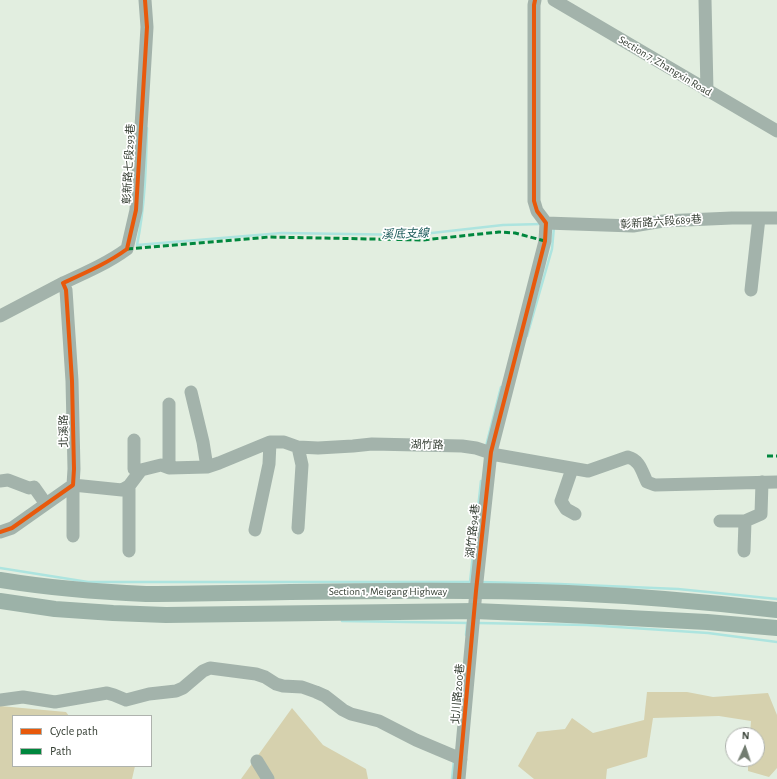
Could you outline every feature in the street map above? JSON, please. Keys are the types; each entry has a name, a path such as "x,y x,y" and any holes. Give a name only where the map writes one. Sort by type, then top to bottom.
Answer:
{"main road":[{"name":"Section 1, Meigang Highway","path":"0,580 36,586 96,592 146,594 476,591 569,593 654,598 777,610"},
{"name":"Section 1, Meigang Highway","path":"0,601 55,609 113,613 475,611 644,619 777,628"}],"street":[{"name":"彰新路七段293巷","path":"0,316 65,287 118,256 127,249 136,210 147,27 145,0"},
{"path":"536,0 534,5 534,201 537,211 546,223"},
{"name":"Section 7, Zhangxin Road","path":"554,0 777,131"},
{"path":"705,0 708,91"},
{"path":"751,290 759,218"},
{"name":"彰新路六段689巷","path":"546,223 633,226 663,221 777,218"},
{"name":"湖竹路94巷","path":"475,611 491,452 545,241 546,223"},
{"name":"北溪路","path":"65,287 72,381 74,469 73,536"},
{"path":"191,392 203,442 207,467"},
{"path":"169,404 169,468"},
{"path":"0,532 12,528 73,485 122,490 129,486 139,473 134,469 134,440"},
{"path":"255,530 270,464 270,442"},
{"name":"湖竹路","path":"139,473 141,470 161,465 169,468 207,467 270,442 284,442 298,447 353,446 372,444 476,448 497,455 588,471 628,457 634,458 638,462 647,482 655,485 777,482"},
{"path":"298,447 302,465 298,528"},
{"path":"572,469 561,501 566,509 575,514"},
{"path":"0,481 8,480 29,488 34,487 46,504"},
{"path":"720,521 745,521 760,514 762,482"},
{"path":"129,486 129,551"},
{"path":"744,551 745,521"},
{"name":"北川路200巷","path":"459,779 475,611"},
{"path":"0,700 23,697 55,702 107,693 126,700 149,694 176,691 183,688 203,670 210,668 260,675 276,684 316,692 347,712 379,721 416,740 461,759"},
{"path":"257,761 268,779"}],"shaded area":[{"path":"647,692 687,692 713,697 768,693 777,715 777,768 769,777 748,771 748,767 765,767 765,727 751,727 751,721 719,716 653,718 647,757 607,769 606,779 534,779 518,766 537,732 565,729 572,718 593,733 644,720"},
{"path":"0,706 66,712 68,715 12,715 12,767 135,767 132,779 0,779"},
{"path":"292,708 323,745 366,769 368,779 241,779"}],"waterway":[{"name":"溪底支線","path":"147,128 146,172 137,245 282,233 414,235 503,225 542,224"},
{"name":"溪底支線","path":"527,336 552,249 554,227"},
{"path":"486,446 501,387"},
{"path":"470,582 481,481"},
{"path":"0,568 88,582 473,582"},
{"path":"480,582 678,589 777,599"},
{"path":"342,621 469,623"},
{"path":"466,635 467,623"},
{"path":"478,623 587,625 708,633 777,642"},
{"path":"452,779 454,760"}],"marked path":[{"path":"127,249 269,237 423,240 499,232 515,233 545,241"},
{"path":"767,456 777,456"}],"cycle path":[{"path":"0,532 12,528 73,485 72,381 66,290 63,283 88,272 127,249 136,210 147,27 145,0"},
{"path":"459,779 476,591 491,452 545,241 546,223 537,211 534,201 535,0"}]}
